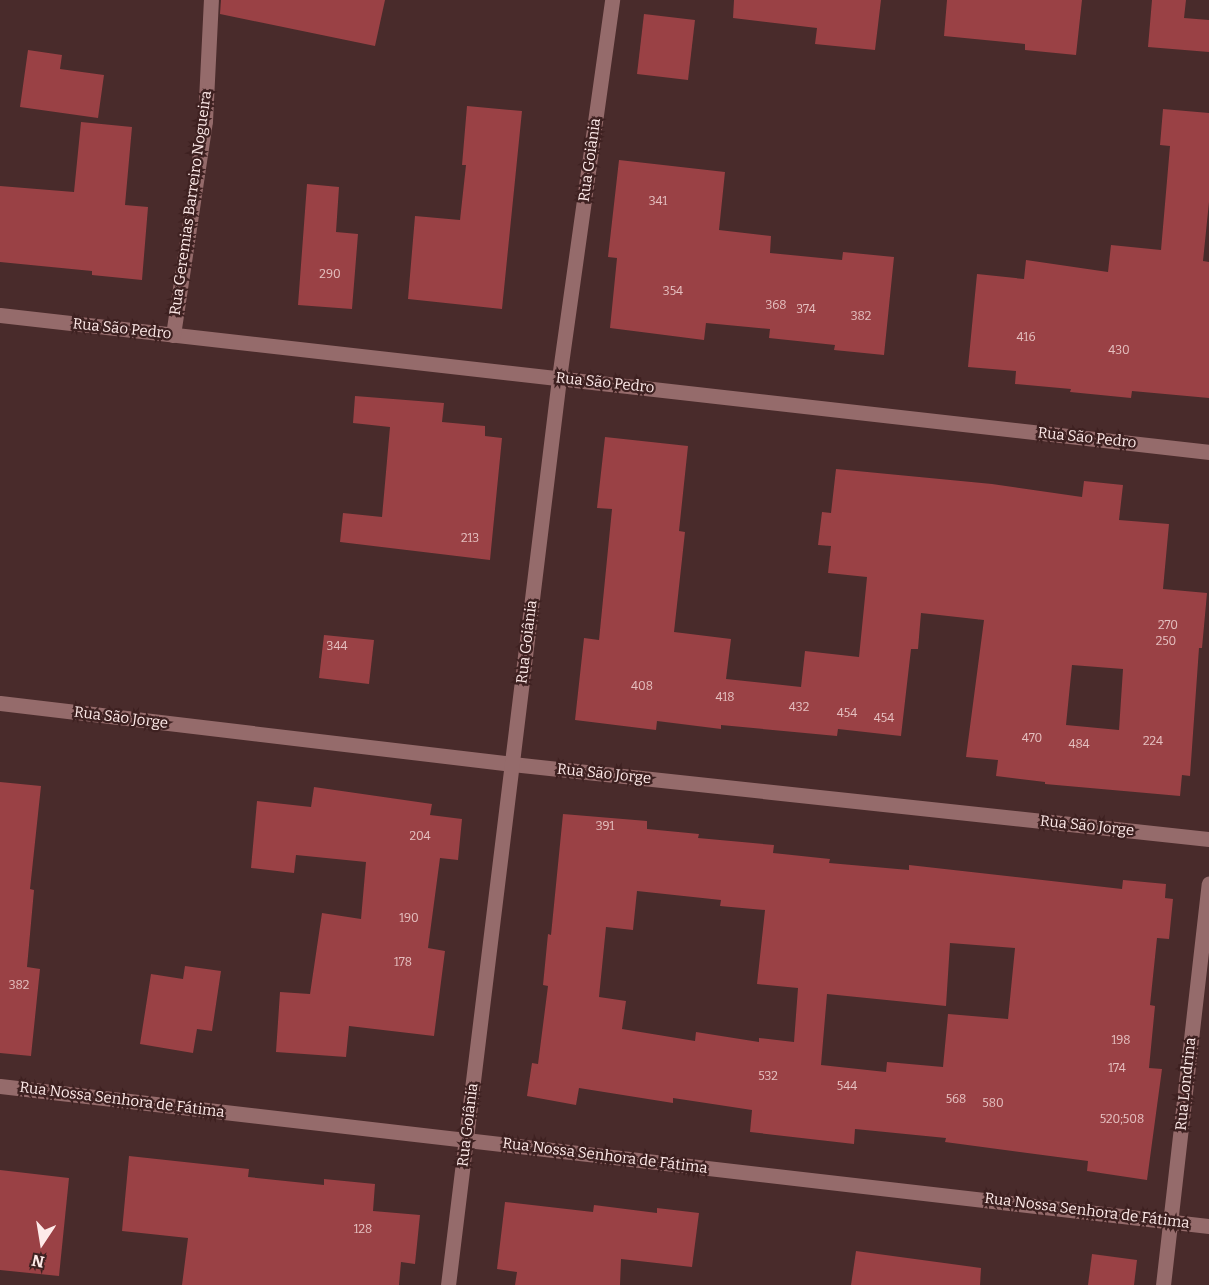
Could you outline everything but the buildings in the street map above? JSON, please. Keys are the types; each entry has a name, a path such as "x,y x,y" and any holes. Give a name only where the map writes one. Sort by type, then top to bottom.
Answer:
{"street":[{"name":"Rua Geremias Barreiro Nogueira","path":"173,334 206,121 211,0"},
{"name":"Rua Goiânia","path":"448,1285 559,378 612,0"},
{"name":"Rua São Pedro","path":"0,315 1209,452"},
{"name":"Rua São Jorge","path":"0,703 512,765 1209,839"},
{"name":"Rua Londrina","path":"1163,1285 1209,884"},
{"name":"Rua Nossa Senhora de Fátima","path":"0,1086 1209,1226"}]}
